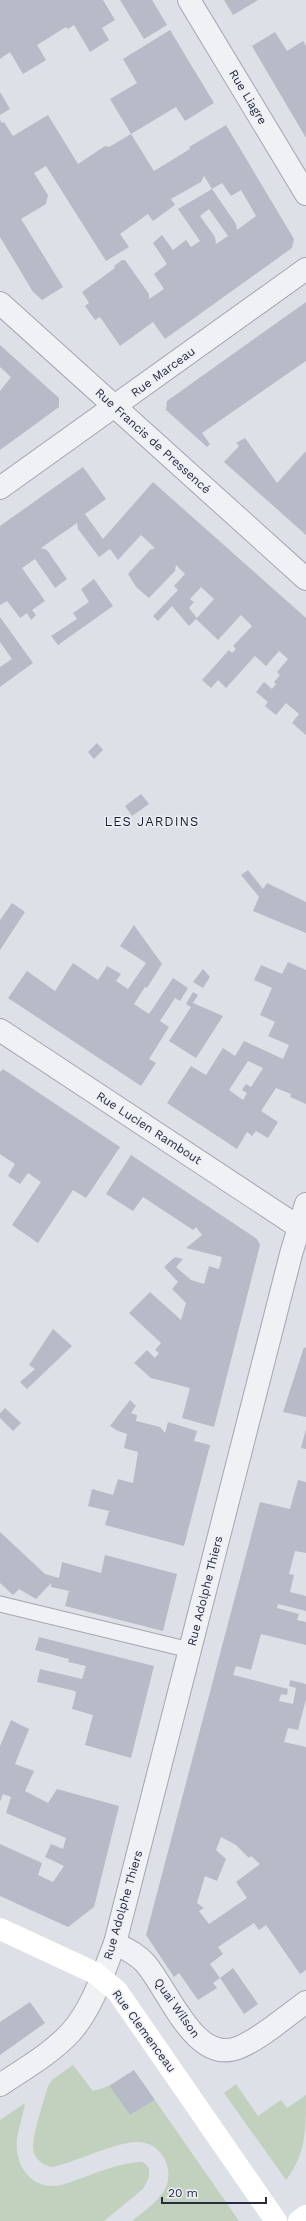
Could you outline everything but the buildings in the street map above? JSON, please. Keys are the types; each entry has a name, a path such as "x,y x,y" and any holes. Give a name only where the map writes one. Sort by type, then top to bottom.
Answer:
{"street":[{"name":"Rue Liagre","path":"189,0 306,194"},
{"name":"Rue Marceau","path":"0,488 306,269"},
{"name":"Rue Francis de Pressencé","path":"0,303 306,579"},
{"name":"Rue Lucien Rambout","path":"0,1030 302,1229"},
{"name":"Rue Adolphe Thiers","path":"0,2085 71,2032 85,2013 115,1943 190,1650 302,1229 306,1204"},
{"name":"Rue Clemenceau","path":"0,1929 101,1977 117,1991 276,2221"},
{"name":"Quai Wilson","path":"115,1943 134,1954 146,1965 201,2042 212,2049 225,2051 248,2042 306,2002"},
{"path":"299,2221 306,2216"}],"lane":[{"path":"0,1604 190,1650"}],"green space":[{"path":"73,2065 93,2091 109,2086 130,2115 155,2100 239,2221 132,2221 162,2194 168,2181 167,2164 164,2157 158,2150 144,2143 126,2143 53,2167 39,2161 33,2151 33,2141 48,2086 52,2080"},
{"path":"236,2084 258,2116 281,2100 287,2108 306,2095 304,2140 298,2161 286,2180 224,2093"},
{"path":"25,2103 17,2139 17,2150 23,2169 36,2182 54,2186 65,2184 120,2165 143,2162 149,2168 149,2177 143,2189 104,2221 0,2221 0,2120"}],"district":[{"name":"LES JARDINS","path":"152,821"}]}
